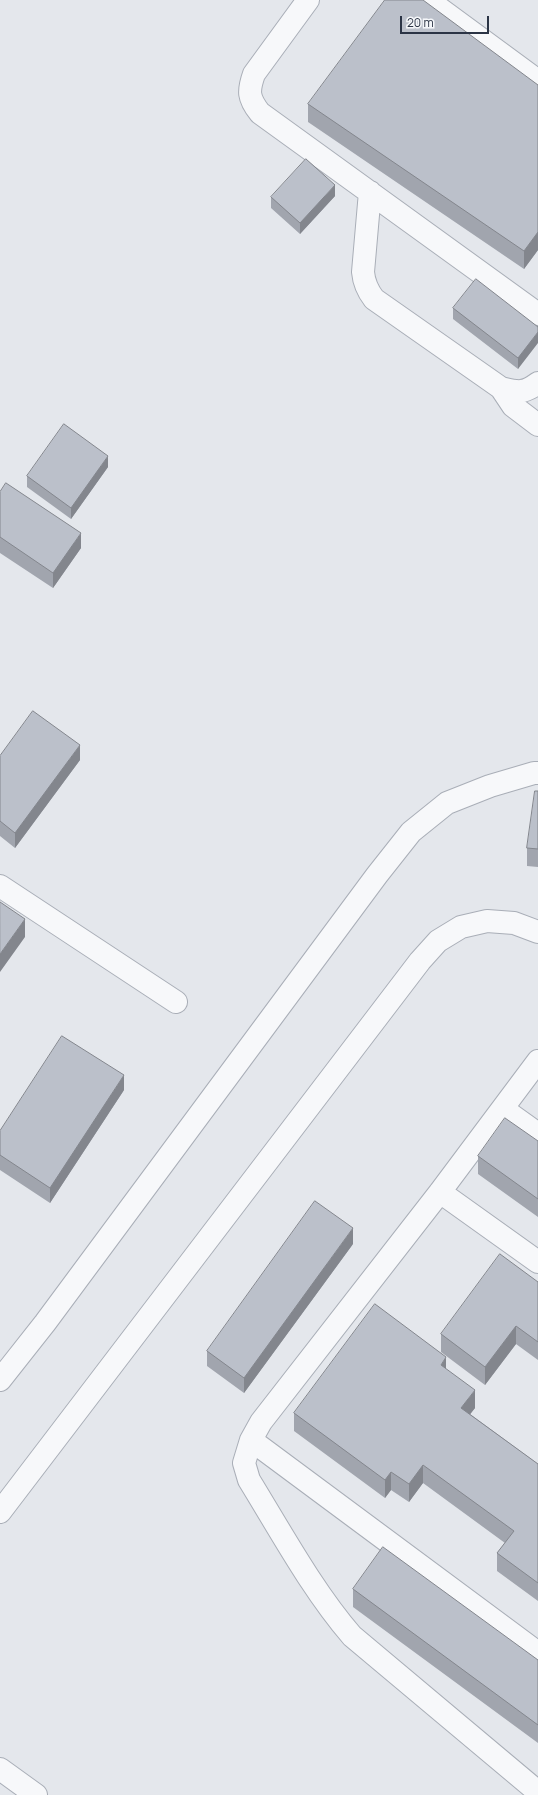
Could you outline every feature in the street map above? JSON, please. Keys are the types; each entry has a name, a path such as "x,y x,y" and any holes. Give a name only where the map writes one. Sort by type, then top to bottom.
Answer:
{"street":[{"path":"308,0 254,74 250,86 250,95 253,104 260,113 370,192 535,305"},
{"path":"428,0 538,81"},
{"path":"370,192 362,272 368,291 374,299 501,388 513,406 538,425"},
{"path":"501,388 518,392 529,390 538,383"},
{"path":"0,1380 50,1317 372,881 411,832 447,803 490,786 538,773"},
{"path":"0,886 176,1002"},
{"path":"0,1512 420,961 438,941 461,927 487,922 514,923 538,932"},
{"path":"538,1061 440,1192 261,1422 251,1440 244,1463 249,1480 337,1619 352,1636 538,1792"},
{"path":"503,1109 538,1134"},
{"path":"440,1192 538,1262"},
{"path":"251,1440 538,1653"},
{"path":"0,1769 36,1795"}],"building":[{"path":"385,0 423,0 538,85 538,232 524,251 308,104"},
{"path":"306,159 335,185 300,223 271,197"},
{"path":"476,279 538,327 538,332 518,358 453,308"},
{"path":"64,424 108,456 71,508 27,476"},
{"path":"6,483 81,533 53,573 0,537 0,492"},
{"path":"33,711 80,745 15,833 0,821 0,756"},
{"path":"535,791 538,791 538,849 527,848"},
{"path":"0,902 25,919 0,954"},
{"path":"62,1036 124,1075 50,1188 0,1155 0,1131"},
{"path":"505,1118 538,1141 538,1199 478,1156"},
{"path":"315,1201 353,1228 244,1378 207,1351"},
{"path":"500,1254 538,1282 538,1342 516,1326 485,1367 441,1334"},
{"path":"375,1304 446,1357 441,1365 475,1390 461,1408 538,1464 538,1583 497,1553 514,1531 423,1465 409,1484 391,1472 385,1480 294,1413"},
{"path":"383,1547 538,1660 538,1725 353,1589"}]}
